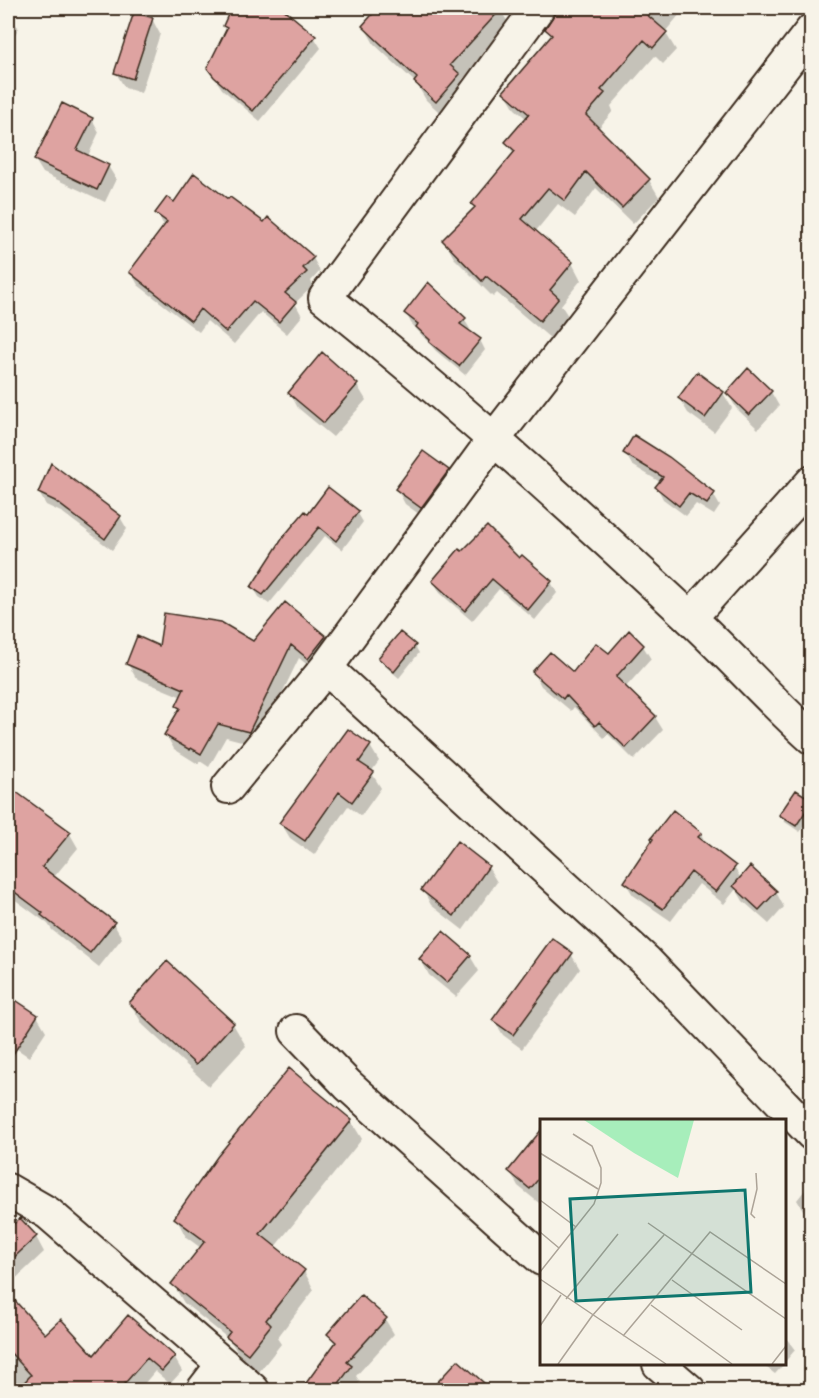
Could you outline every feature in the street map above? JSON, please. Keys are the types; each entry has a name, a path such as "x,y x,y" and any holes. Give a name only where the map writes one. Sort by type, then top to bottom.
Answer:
{"street":[{"path":"538,8 325,298 494,439 690,618 812,738"},
{"path":"228,787 326,668 494,439 812,30"},
{"path":"690,618 812,482"},
{"path":"326,668 646,961 812,1134"},
{"path":"297,1031 348,1085 540,1257"},
{"path":"8,1190 48,1213 253,1390"},
{"path":"203,1390 223,1364"},
{"path":"660,1365 689,1390"}],"building":[{"path":"231,8 282,8 316,36 253,111 207,68 227,28 223,26"},
{"path":"378,8 502,8 450,65 460,74 436,102 414,82 417,78 362,26"},
{"path":"558,8 639,8 667,32 653,48 644,40 601,90 605,93 586,115 650,179 622,208 586,172 565,201 548,188 522,219 573,262 550,290 559,298 540,321 486,276 482,281 442,240 475,207 471,204 515,151 505,142 529,114 503,92 552,35 545,29"},
{"path":"134,12 153,18 133,79 114,73"},
{"path":"62,103 93,118 77,150 109,165 97,190 34,160"},
{"path":"194,173 228,199 230,197 264,222 268,217 314,257 303,268 307,272 285,293 296,302 279,322 253,301 226,332 200,309 191,321 129,272 167,222 155,213 167,197 174,202"},
{"path":"428,282 466,318 460,324 481,339 459,366 429,342 430,340 416,327 418,324 404,313"},
{"path":"322,352 358,384 324,423 288,393"},
{"path":"748,368 772,391 749,415 726,393"},
{"path":"697,372 724,392 705,418 678,398"},
{"path":"634,435 669,457 715,493 707,504 689,493 679,506 655,487 663,477 623,453"},
{"path":"423,451 449,470 421,508 395,489"},
{"path":"51,463 121,516 105,539 55,501 38,493"},
{"path":"328,487 359,511 336,541 319,527 263,595 251,587 284,536 305,511 308,514"},
{"path":"487,526 519,558 522,555 552,581 528,610 492,579 465,611 432,581 459,549 462,551"},
{"path":"285,602 326,636 308,659 291,645 249,732 218,724 201,754 164,735 180,708 176,706 184,689 126,664 137,636 159,646 164,613 221,622 253,641"},
{"path":"629,630 644,645 616,677 656,716 626,748 599,722 595,726 566,695 563,699 532,672 550,652 573,672 596,643 609,653"},
{"path":"400,632 416,645 394,672 378,658"},
{"path":"348,729 371,745 359,762 374,772 352,802 339,792 305,841 279,823"},
{"path":"8,786 71,832 42,867 115,922 90,953 8,887"},
{"path":"796,790 812,802 796,826 779,815"},
{"path":"673,810 702,833 698,837 736,866 716,892 691,872 663,909 624,882 653,839 651,838"},
{"path":"457,841 489,866 454,916 421,890"},
{"path":"750,866 777,891 759,910 733,886"},
{"path":"443,931 471,955 447,983 419,959"},
{"path":"552,938 573,953 513,1035 492,1020"},
{"path":"167,961 234,1023 196,1065 129,1003"},
{"path":"8,995 38,1015 8,1062"},
{"path":"289,1068 352,1120 260,1234 305,1270 266,1320 271,1325 248,1354 226,1337 230,1332 171,1284 205,1241 174,1218 217,1157"},
{"path":"540,1131 540,1177 530,1189 508,1171"},
{"path":"20,1218 37,1236 8,1263 8,1229"},
{"path":"8,1293 45,1334 61,1319 94,1355 128,1315 175,1356 162,1371 147,1358 119,1390 17,1390 31,1375 8,1350"},
{"path":"361,1295 387,1318 347,1362 352,1366 334,1390 301,1390 336,1342 327,1334"},
{"path":"458,1360 492,1390 430,1390"}]}
